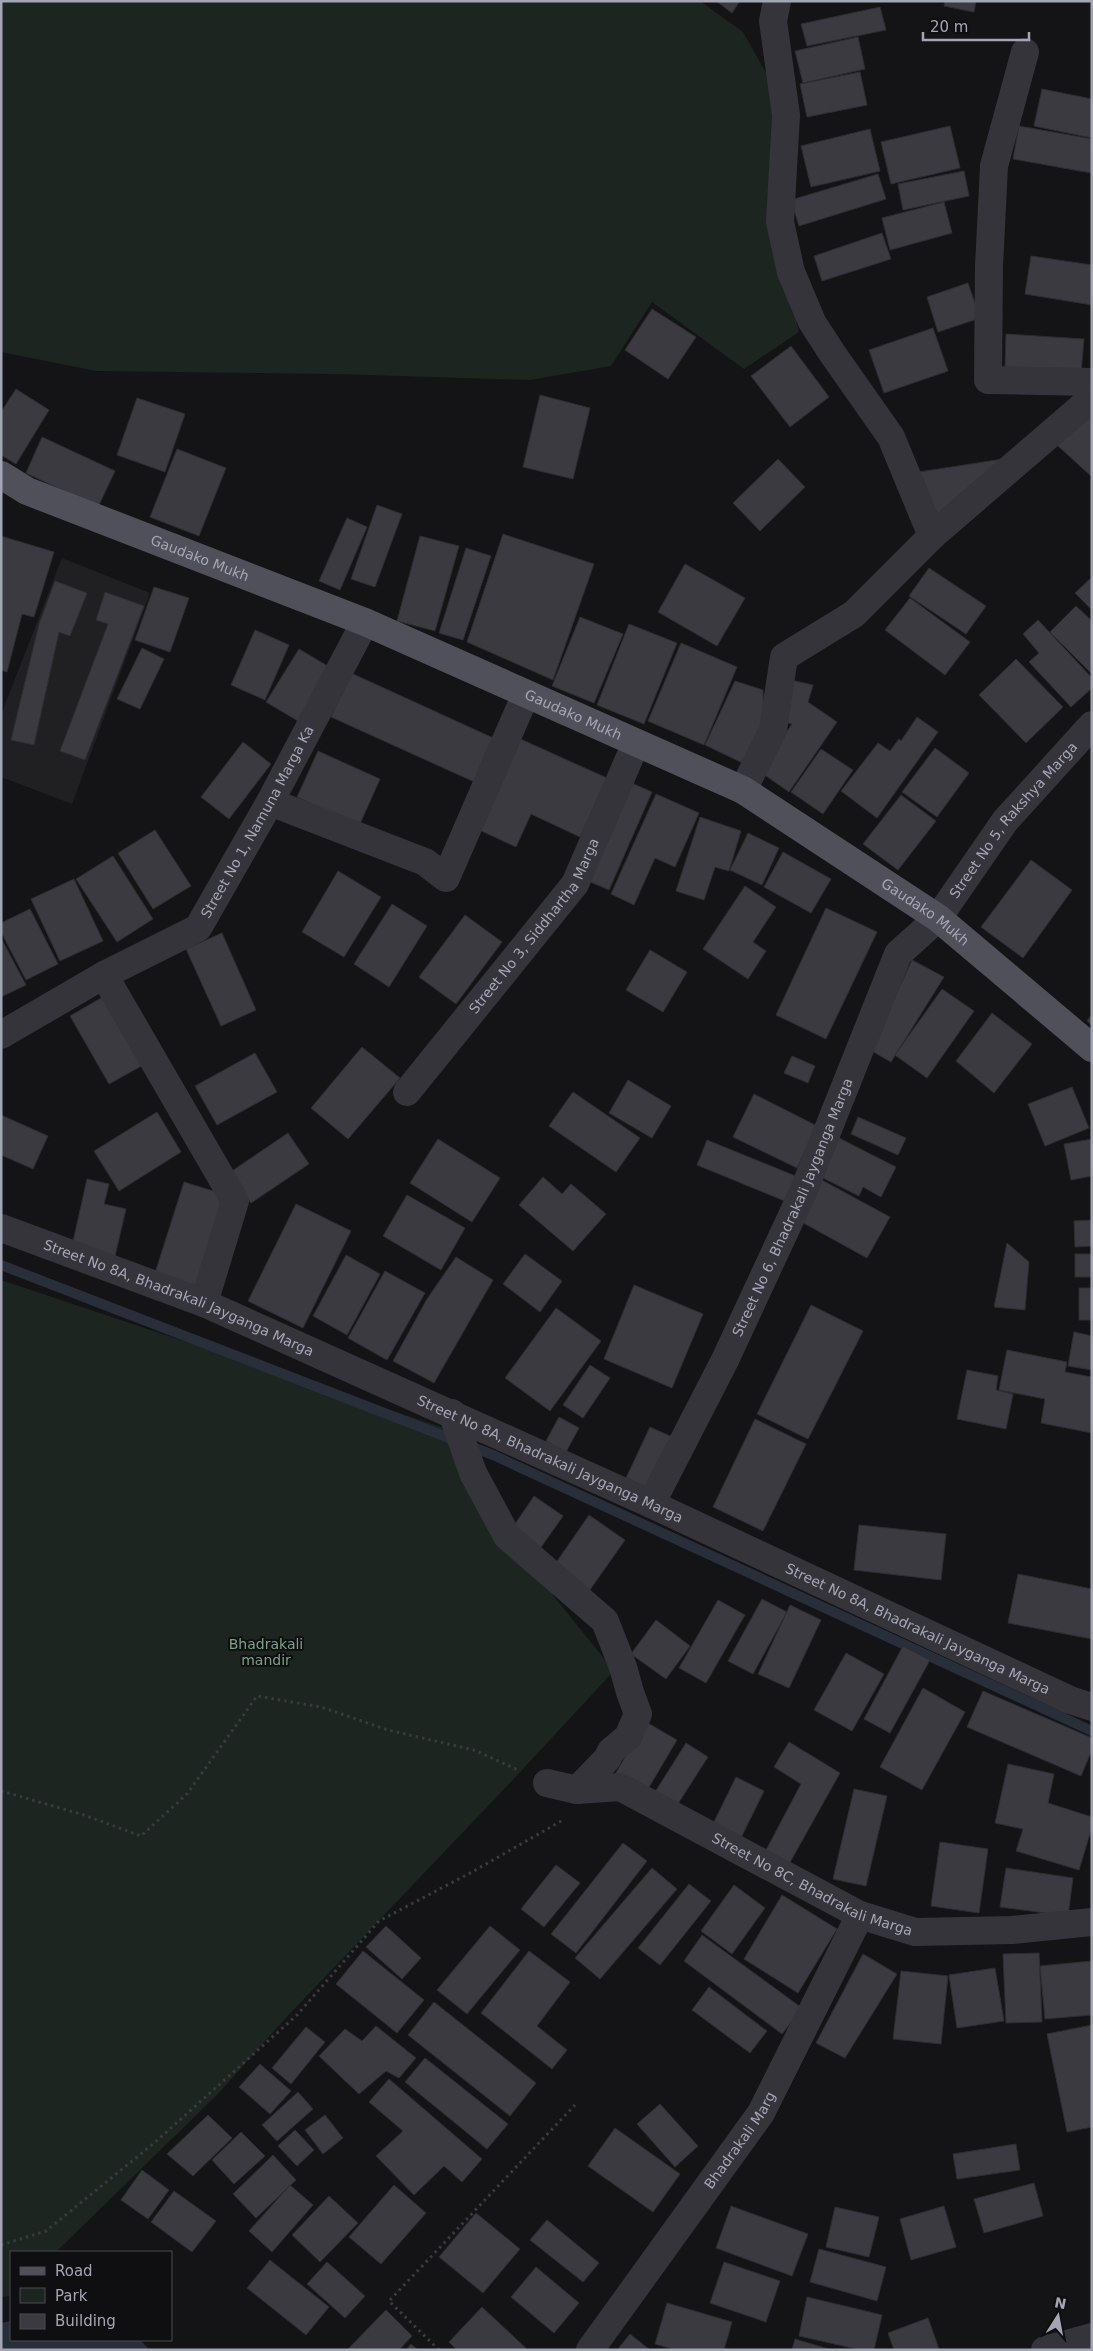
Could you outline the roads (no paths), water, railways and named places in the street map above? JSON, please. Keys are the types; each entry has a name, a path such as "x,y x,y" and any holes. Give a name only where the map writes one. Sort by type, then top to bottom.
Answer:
{"main road":[{"name":"Gaudako Mukh","path":"1,475 26,491 365,622 743,790 938,918 1092,1048"}],"street":[{"path":"777,1 773,22 786,115 780,222 791,272 812,322 892,438 932,536"},
{"path":"1025,52 994,166 989,266 988,380 1092,382"},
{"path":"743,790 773,730 784,657 854,614 932,536 1092,398"},
{"name":"Street No 1, Namuna Marga Ka","path":"1,1035 104,976 198,928 270,802 365,622"},
{"path":"270,802 425,862 446,878 526,694"},
{"name":"Street No 5, Rakshya Marga","path":"938,918 1005,821 1092,725"},
{"name":"Street No 3, Siddhartha Marga","path":"407,1092 575,884 636,743"},
{"name":"Street No 6, Bhadrakali Jayganga Marga","path":"651,1504 725,1360 804,1192 898,954 938,918"},
{"path":"104,976 235,1200 204,1302"},
{"name":"Street No 8A, Bhadrakali Jayganga Marga","path":"1,1228 204,1302 651,1504 1061,1696 1092,1707"},
{"path":"452,1413 473,1473 507,1536 605,1621 623,1667 638,1714 628,1737 611,1751 607,1759 577,1790"},
{"name":"Street No 8C, Bhadrakali Marga","path":"547,1783 577,1790 620,1787 860,1915 915,1932 1012,1930 1092,1922"},
{"name":"Bhadrakali Marg","path":"590,2350 761,2113 860,1915"},
{"path":"1045,2350 1092,2337"}],"waterway":[{"path":"1,1265 493,1455 1092,1731"}],"park label":[{"name":"Bhadrakali mandir","path":"266,1652"}]}
